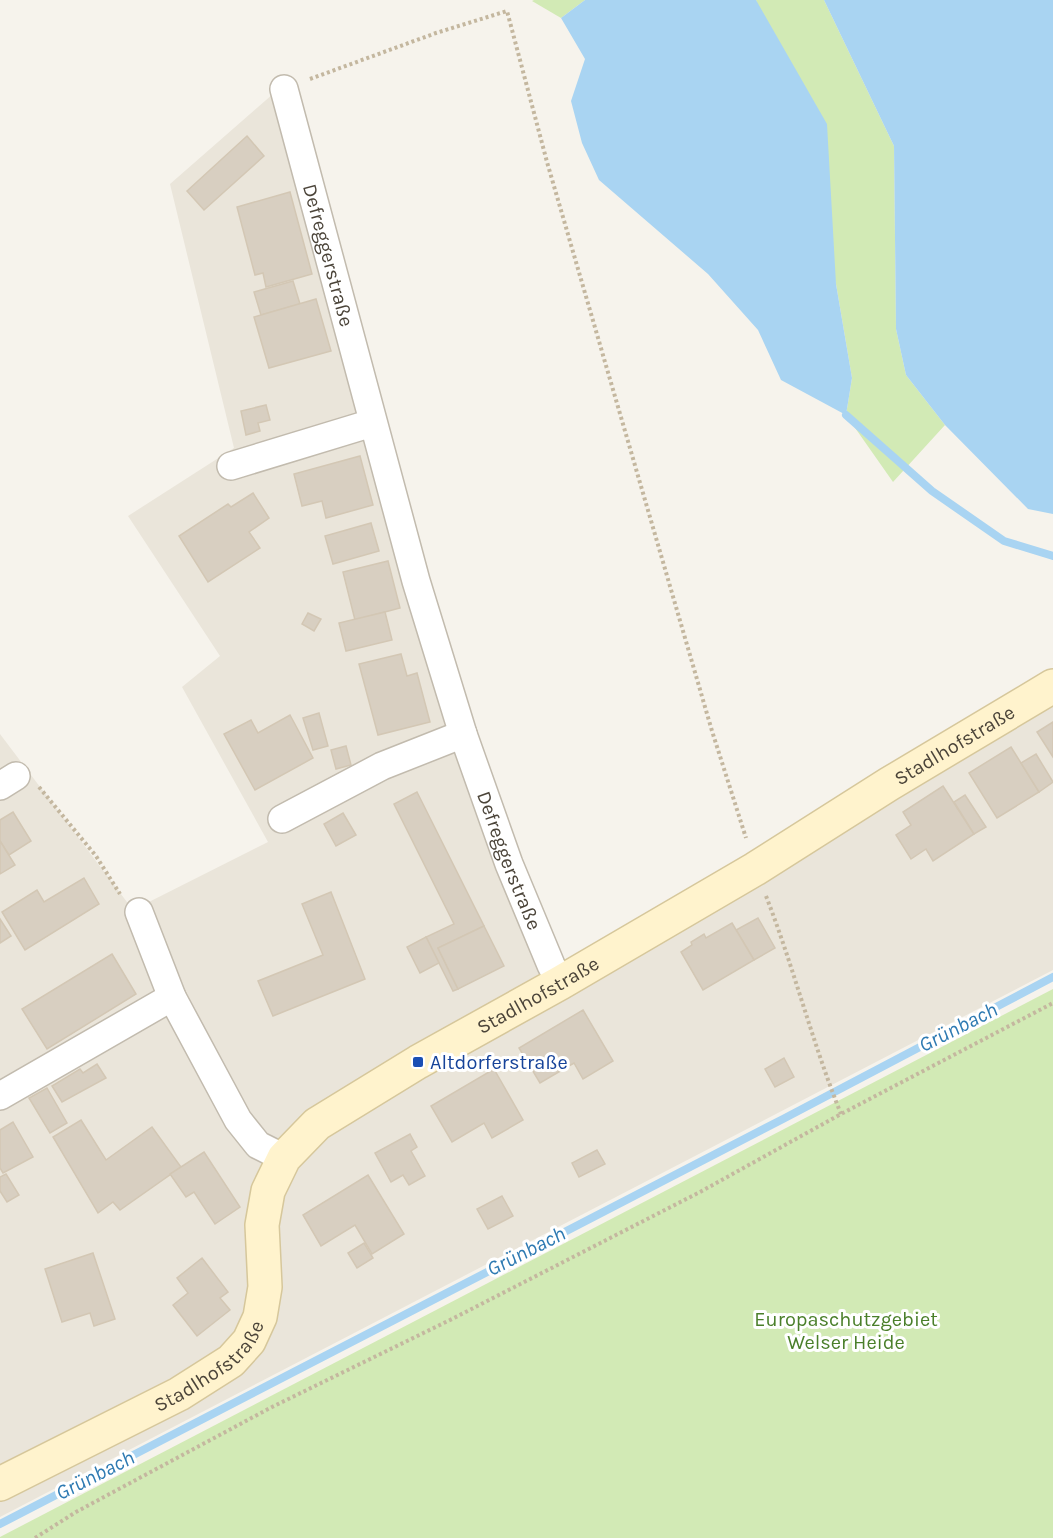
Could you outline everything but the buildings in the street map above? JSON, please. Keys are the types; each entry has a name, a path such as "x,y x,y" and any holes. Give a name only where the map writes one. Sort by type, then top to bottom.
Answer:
{"street":[{"name":"Defreggerstraße","path":"284,89 372,423 416,581 463,734 509,864 560,983"},
{"path":"231,466 372,423"},
{"name":"Stadlhofstraße","path":"0,1484 179,1394 231,1361 249,1341 260,1317 265,1287 262,1225 268,1191 284,1158 316,1124 418,1062 560,983 755,869 889,784 1053,686"},
{"path":"282,819 382,766 463,734"},
{"path":"139,912 172,997 238,1120 258,1145 284,1158"},
{"path":"0,1096 172,997"}],"path":[{"path":"284,89 360,59 507,11 547,162 712,731 755,869 782,937 830,1087 841,1114"},
{"path":"8,781 41,788 96,856 127,906 139,912"},
{"path":"35,1538 76,1512 272,1407 452,1319 690,1197 841,1114 1053,1003"}],"shaded area":[{"path":"273,94 474,745 529,897 577,992 1053,706 1053,970 0,1517 0,734 133,910 268,842 182,687 220,656 128,516 234,448 170,184"}],"green space":[{"path":"585,0 561,18 532,1"},
{"path":"756,0 824,0 894,146 896,329 906,375 945,425 893,482 846,415 852,378 836,284"},
{"name":"Europaschutzgebiet Welser Heide","path":"1053,989 1053,1538 0,1538 0,1537"}],"water":[{"path":"585,0 756,0 827,124 836,284 852,378 846,415 781,380 758,330 708,274 599,180 582,143 571,101 585,59 561,18"},
{"path":"824,0 1053,0 1053,514 1028,509 945,425 906,375 896,329 894,146"}],"waterway":[{"path":"846,415 932,491 1004,541 1053,556"},
{"name":"Grünbach","path":"0,1524 1053,977"}],"place":[{"name":"Altdorferstraße","path":"418,1062"}]}
